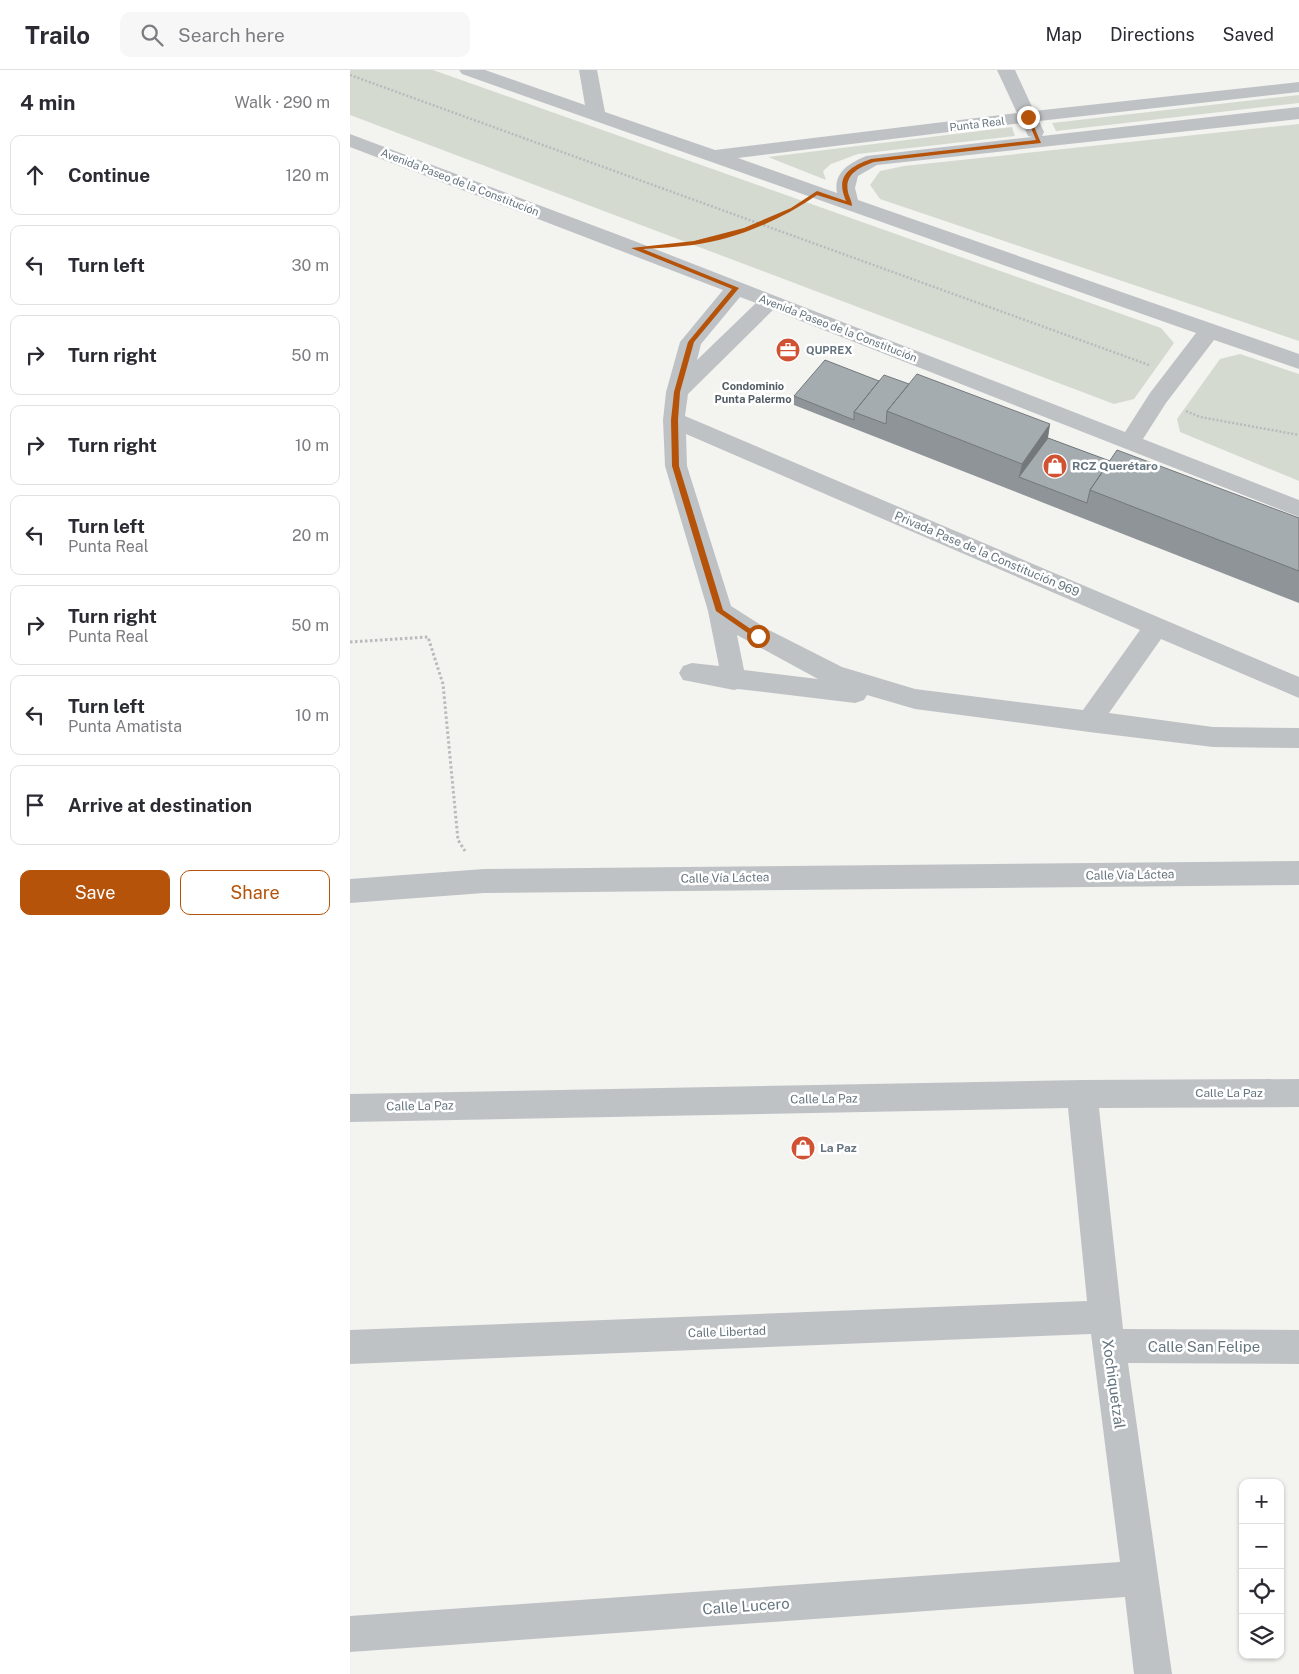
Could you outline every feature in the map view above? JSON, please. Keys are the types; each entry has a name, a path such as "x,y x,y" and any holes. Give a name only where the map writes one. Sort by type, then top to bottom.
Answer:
{"street":[{"path":"468,70 1299,362"},
{"path":"588,70 596,114"},
{"path":"1006,70 1039,141"},
{"name":"Punta Real","path":"714,156 1028,117 1299,87"},
{"name":"Punta Real","path":"850,205 844,184 848,175 857,166 873,160 1299,112"},
{"name":"Avenida Paseo de la Constitución","path":"350,140 770,301 1299,509"},
{"path":"734,680 720,611 676,466 674,420 677,392 691,342 736,288"},
{"path":"677,392 770,301"},
{"path":"1130,442 1158,398 1209,331"},
{"name":"Privada Pase de la Constitución 969","path":"674,420 1299,688"},
{"path":"720,611 758,636 834,675 916,699"},
{"path":"1089,722 1156,627"},
{"path":"692,673 734,680 916,699 1214,737 1299,738"},
{"name":"Calle Vía Láctea","path":"350,891 484,881 1299,873"},
{"name":"Calle La Paz","path":"350,1108 1082,1094 1299,1093"},
{"name":"Xochiquetzál","path":"1082,1094 1107,1332 1153,1674"},
{"name":"Calle Libertad","path":"350,1347 1107,1332"},
{"name":"Calle San Felipe","path":"1107,1332 1299,1347"},
{"name":"Calle Lucero","path":"350,1634 1141,1578"}],"path":[{"path":"350,75 1147,364"},
{"path":"694,243 746,229 793,209 817,193"},
{"path":"1158,398 1200,417 1299,435"},
{"path":"350,642 428,637 443,684 458,840 484,881"}],"shaded area":[{"path":"350,70 433,70 1161,328 1174,343 1134,399 1114,404 350,115"},
{"path":"1299,95 1299,103 1056,131 1052,123"},
{"path":"1299,124 1299,341 880,199 870,185 880,171 904,166"},
{"path":"1012,127 1015,136 858,154 831,164 823,171 826,180 768,157"},
{"path":"1240,354 1299,374 1299,481 1180,432 1177,419 1220,359"}],"building":[{"path":"825,360 879,381 854,412 854,420 794,396"},
{"path":"917,374 1050,424 1022,464 887,411"},
{"path":"884,375 909,384 887,411 886,424 854,412"},
{"path":"1048,438 1110,461 1090,490 1087,503 1019,477"},
{"path":"1117,450 1299,518 1299,571 1090,490"}],"place":[{"name":"QUPREX","path":"788,350"},
{"name":"RCZ Querétaro","path":"1055,466"},
{"name":"La Paz","path":"803,1148"}],"district":[{"name":"Condominio Punta Palermo","path":"753,392"}],"route":[{"path":"758,636 720,611 676,466 674,420 677,392 691,342 736,288 634,248 694,243 746,229 793,209 817,193 850,205 844,184 848,175 857,166 873,160 1039,141 1028,117"}]}
